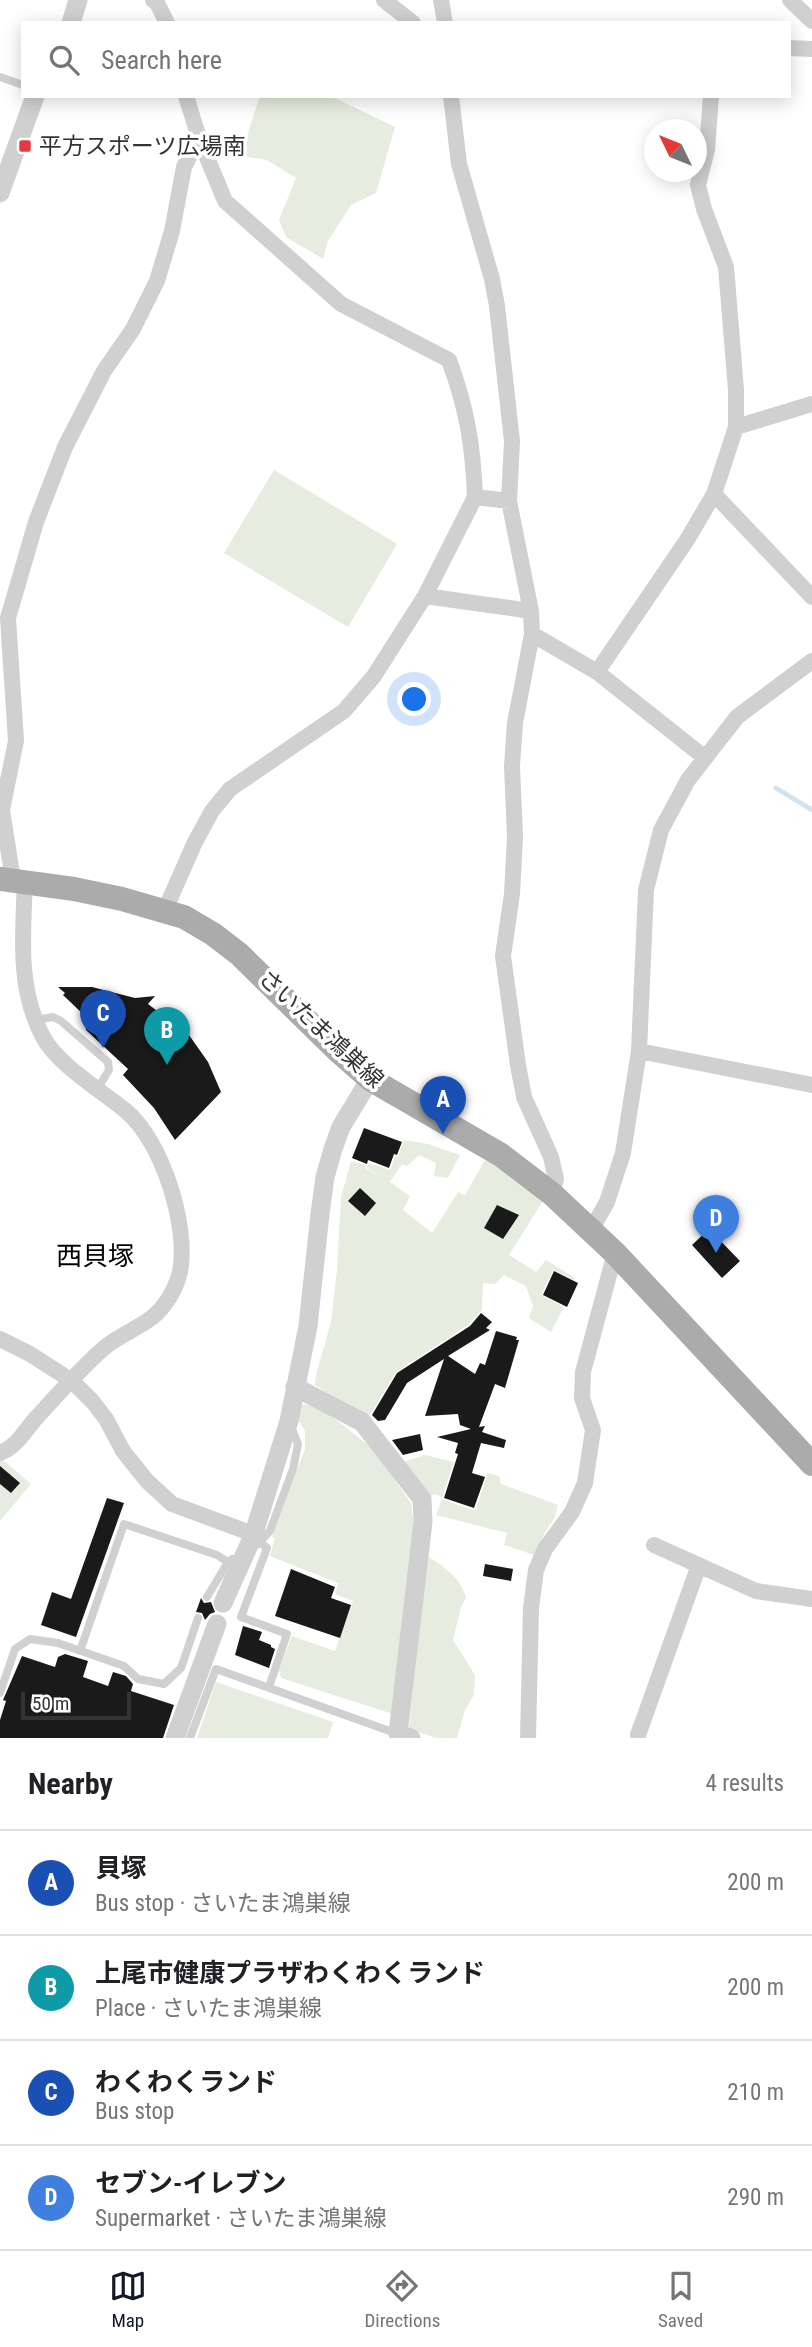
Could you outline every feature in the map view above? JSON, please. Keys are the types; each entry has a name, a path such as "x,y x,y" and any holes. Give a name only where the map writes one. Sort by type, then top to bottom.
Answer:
{"main road":[{"name":"さいたま鴻巣線","path":"13,880 122,899 165,911 199,925 233,949 370,1079 501,1155 552,1194 615,1253 812,1464"}],"street":[{"path":"72,21 78,0"},
{"path":"153,0 166,21"},
{"path":"384,0 410,21"},
{"path":"441,0 445,21"},
{"path":"790,0 812,22"},
{"path":"791,48 812,49"},
{"path":"0,193 34,98"},
{"path":"165,911 195,842 230,789 344,711 374,676 425,596 475,497 473,452 465,408 449,360 341,304 225,201 199,138 187,98"},
{"path":"451,98 459,164 492,279 497,306 512,441 509,501 531,611 532,634 515,723 512,766 515,837 503,956 524,1097 551,1157 556,1179 552,1194"},
{"path":"597,672 687,540 714,494 736,427 737,390 726,267 698,185 707,150 711,98"},
{"path":"0,1453 16,1443 36,1418 105,1346 138,1327 162,1308 173,1293 180,1272 182,1252 173,1194 158,1151 136,1121 51,1049 36,1020 28,999 2,810 16,741 8,618 36,522 65,447 104,370 132,329 157,281 172,231 184,167 199,138"},
{"path":"736,427 812,404"},
{"path":"714,494 812,597"},
{"path":"475,497 509,501"},
{"path":"425,596 531,611"},
{"path":"532,634 597,672 704,757"},
{"path":"592,1230 607,1202 623,1153 639,1051 646,890 661,830 688,780 737,717 812,661"},
{"path":"639,1051 812,1085"},
{"path":"215,1600 252,1543 289,1421 308,1326 325,1177 341,1127 370,1079"},
{"path":"528,1738 531,1608 536,1570 545,1549 572,1511 585,1483 593,1430 582,1398 583,1372 615,1253"},
{"path":"0,1339 30,1354 72,1381 106,1419 123,1451 139,1471 173,1504 252,1543"},
{"path":"295,1387 362,1422 422,1499 424,1521 405,1736"},
{"path":"654,1545 756,1591 812,1599"},
{"path":"638,1735 699,1566"},
{"path":"175,1738 208,1621"}],"lane":[{"path":"0,78 21,84"},
{"path":"36,1020 53,1017 61,1021 108,1062 109,1070 98,1088"},
{"path":"80,1651 124,1524 217,1555 228,1562"},
{"path":"215,1600 228,1562 252,1543 267,1548 242,1617 287,1634 269,1687"},
{"path":"0,1693 15,1649 30,1639 58,1643 124,1667 138,1679 164,1684 181,1668 208,1621"},
{"path":"190,1738 216,1669 405,1736"}],"shaded area":[{"path":"259,98 335,98 395,127 376,193 351,205 328,241 323,259 286,237 279,220 296,178 267,160 243,156"},
{"path":"274,470 397,544 348,627 224,553"},
{"path":"404,1140 428,1144 460,1155 448,1178 434,1176 436,1163 419,1155 407,1166 402,1164 390,1182 410,1196 403,1210 432,1233 458,1192 465,1195 485,1160 509,1173 544,1199 509,1255 536,1272 546,1260 575,1278 574,1280 553,1270 541,1295 564,1307 551,1332 529,1318 533,1306 526,1286 504,1275 495,1284 483,1283 482,1310 468,1325 396,1372 368,1418 315,1385 316,1375 331,1322 341,1197 351,1161 366,1165 365,1168 385,1179 367,1168 369,1163 390,1170"},
{"path":"303,1404 316,1407 373,1449 411,1503 414,1527 393,1714 281,1678 279,1670 292,1636 335,1651 353,1601 335,1594 338,1583 270,1556 275,1538 272,1537 305,1449 305,1431 295,1415"},
{"path":"425,1455 454,1462 442,1497 434,1494 429,1497 403,1462"},
{"path":"0,1460 31,1484 0,1521"},
{"path":"488,1473 499,1476 501,1484 558,1505 537,1556 504,1545 507,1533 436,1515 442,1499 475,1511"},
{"path":"426,1555 455,1578 466,1597 453,1640 475,1675 474,1695 465,1710 457,1738 436,1738 409,1729"},
{"path":"216,1682 333,1722 328,1738 197,1738"}],"building":[{"path":"58,987 92,987 135,998 155,996 148,1004 189,1035 208,1062 221,1092 175,1140 154,1108 123,1075 128,1069 86,1030 85,1016"},
{"path":"364,1128 402,1142 389,1168 368,1160 367,1164 352,1158"},
{"path":"360,1188 376,1203 365,1216 348,1201"},
{"path":"497,1205 519,1215 503,1239 484,1228"},
{"path":"709,1229 740,1261 722,1278 692,1245"},
{"path":"554,1271 578,1283 567,1307 543,1295"},
{"path":"481,1313 492,1322 486,1328 490,1330 448,1356 475,1374 480,1363 485,1365 496,1331 519,1340 505,1388 495,1384 479,1427 485,1426 482,1432 506,1440 504,1448 481,1443 472,1473 485,1477 474,1508 444,1498 458,1454 455,1453 458,1443 437,1437 471,1429 460,1425 458,1414 425,1416 444,1359 407,1383 385,1420 378,1421 372,1415 397,1373 470,1326"},
{"path":"420,1434 423,1450 403,1455 392,1440"},
{"path":"0,1466 20,1483 11,1493 0,1484"},
{"path":"107,1498 124,1503 76,1637 41,1625 52,1592 71,1599"},
{"path":"485,1564 513,1569 511,1581 483,1576"},
{"path":"291,1569 335,1587 331,1598 351,1605 340,1638 275,1616"},
{"path":"201,1598 204,1603 211,1602 215,1612 205,1620 202,1613 196,1612"},
{"path":"243,1626 262,1632 259,1640 275,1649 269,1668 235,1655"},
{"path":"65,1654 88,1661 83,1677 108,1686 113,1672 126,1676 133,1684 131,1691 174,1705 163,1738 0,1738 0,1720 6,1701 3,1700 22,1656 55,1667 58,1657"}],"waterway":[{"path":"776,788 812,810"}],"place":[{"name":"平方スポーツ広場南","path":"25,146"},
{"name":"わくわくランド","path":"103,1048"},
{"name":"上尾市健康プラザわくわくランド","path":"167,1065"},
{"name":"貝塚","path":"443,1134"},
{"name":"セブン-イレブン","path":"716,1253"}],"district":[{"name":"西貝塚","path":"95,1256"}]}
